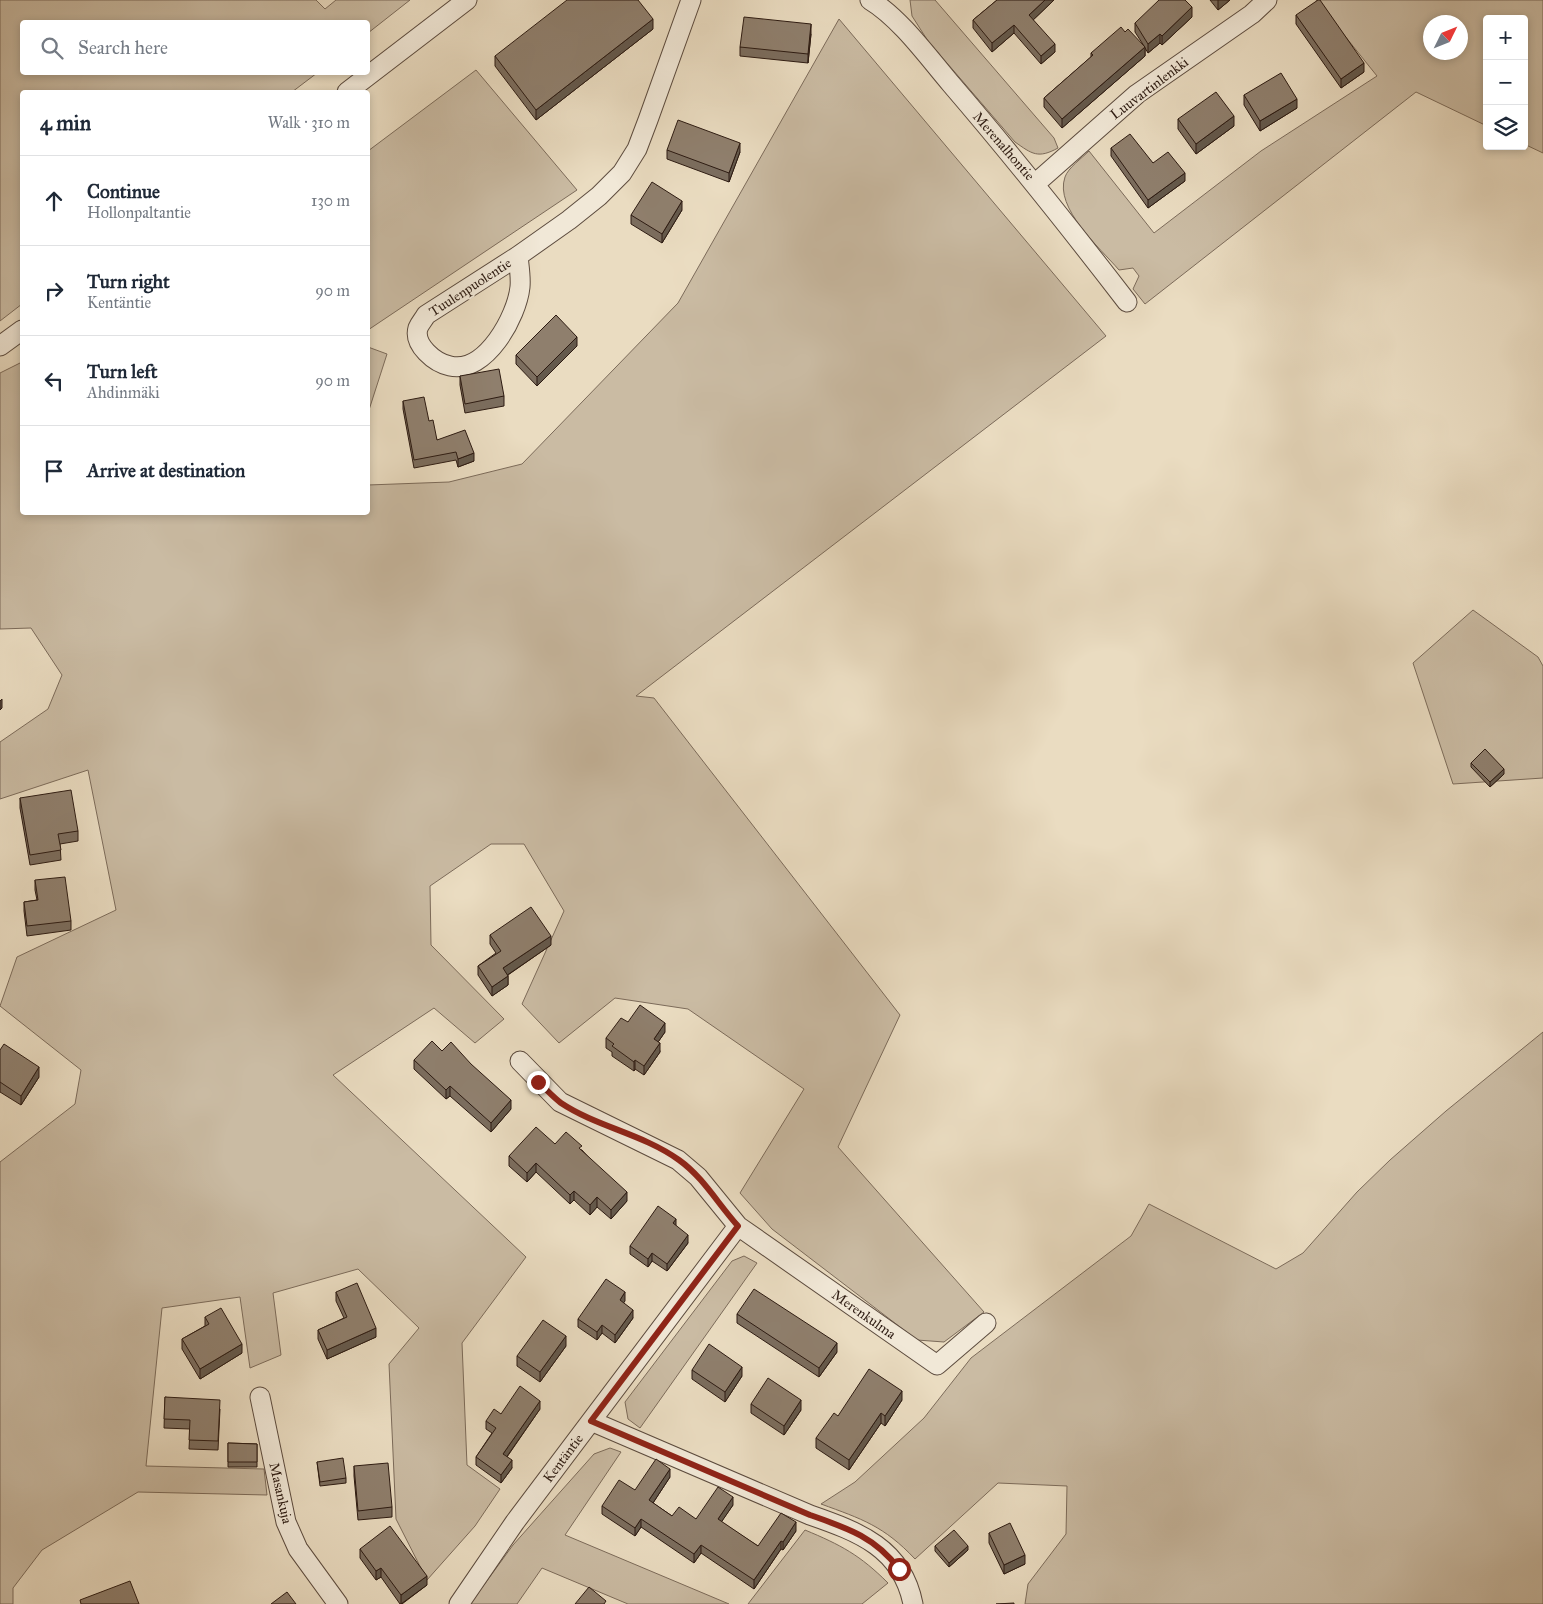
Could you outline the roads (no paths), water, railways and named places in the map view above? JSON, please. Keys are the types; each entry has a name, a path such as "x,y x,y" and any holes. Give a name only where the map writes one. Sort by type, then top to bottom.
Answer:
{"street":[{"path":"370,75 468,0"},
{"name":"Tuulenpuolentie","path":"518,256 520,287 509,323 497,342 482,356 466,364 450,366 431,357 420,343 418,329 426,315 518,256 599,196 622,173 637,149 691,0"},
{"name":"Luuvartinlenkki","path":"1036,183 1137,94 1252,14 1267,0"},
{"name":"Merenalhontie","path":"876,1 921,49 1036,183 1127,302"},
{"path":"350,90 369,75"},
{"path":"0,346 20,331"},
{"path":"520,1061 560,1102 678,1160 698,1176 738,1226"},
{"name":"Merenkulma","path":"738,1226 937,1365 986,1323"},
{"name":"Kentäntie","path":"458,1604 515,1522 738,1226"},
{"name":"Masankuja","path":"260,1397 286,1522 298,1549 338,1604"},
{"path":"591,1421 869,1539 886,1552 899,1569 910,1587 913,1604"}]}
